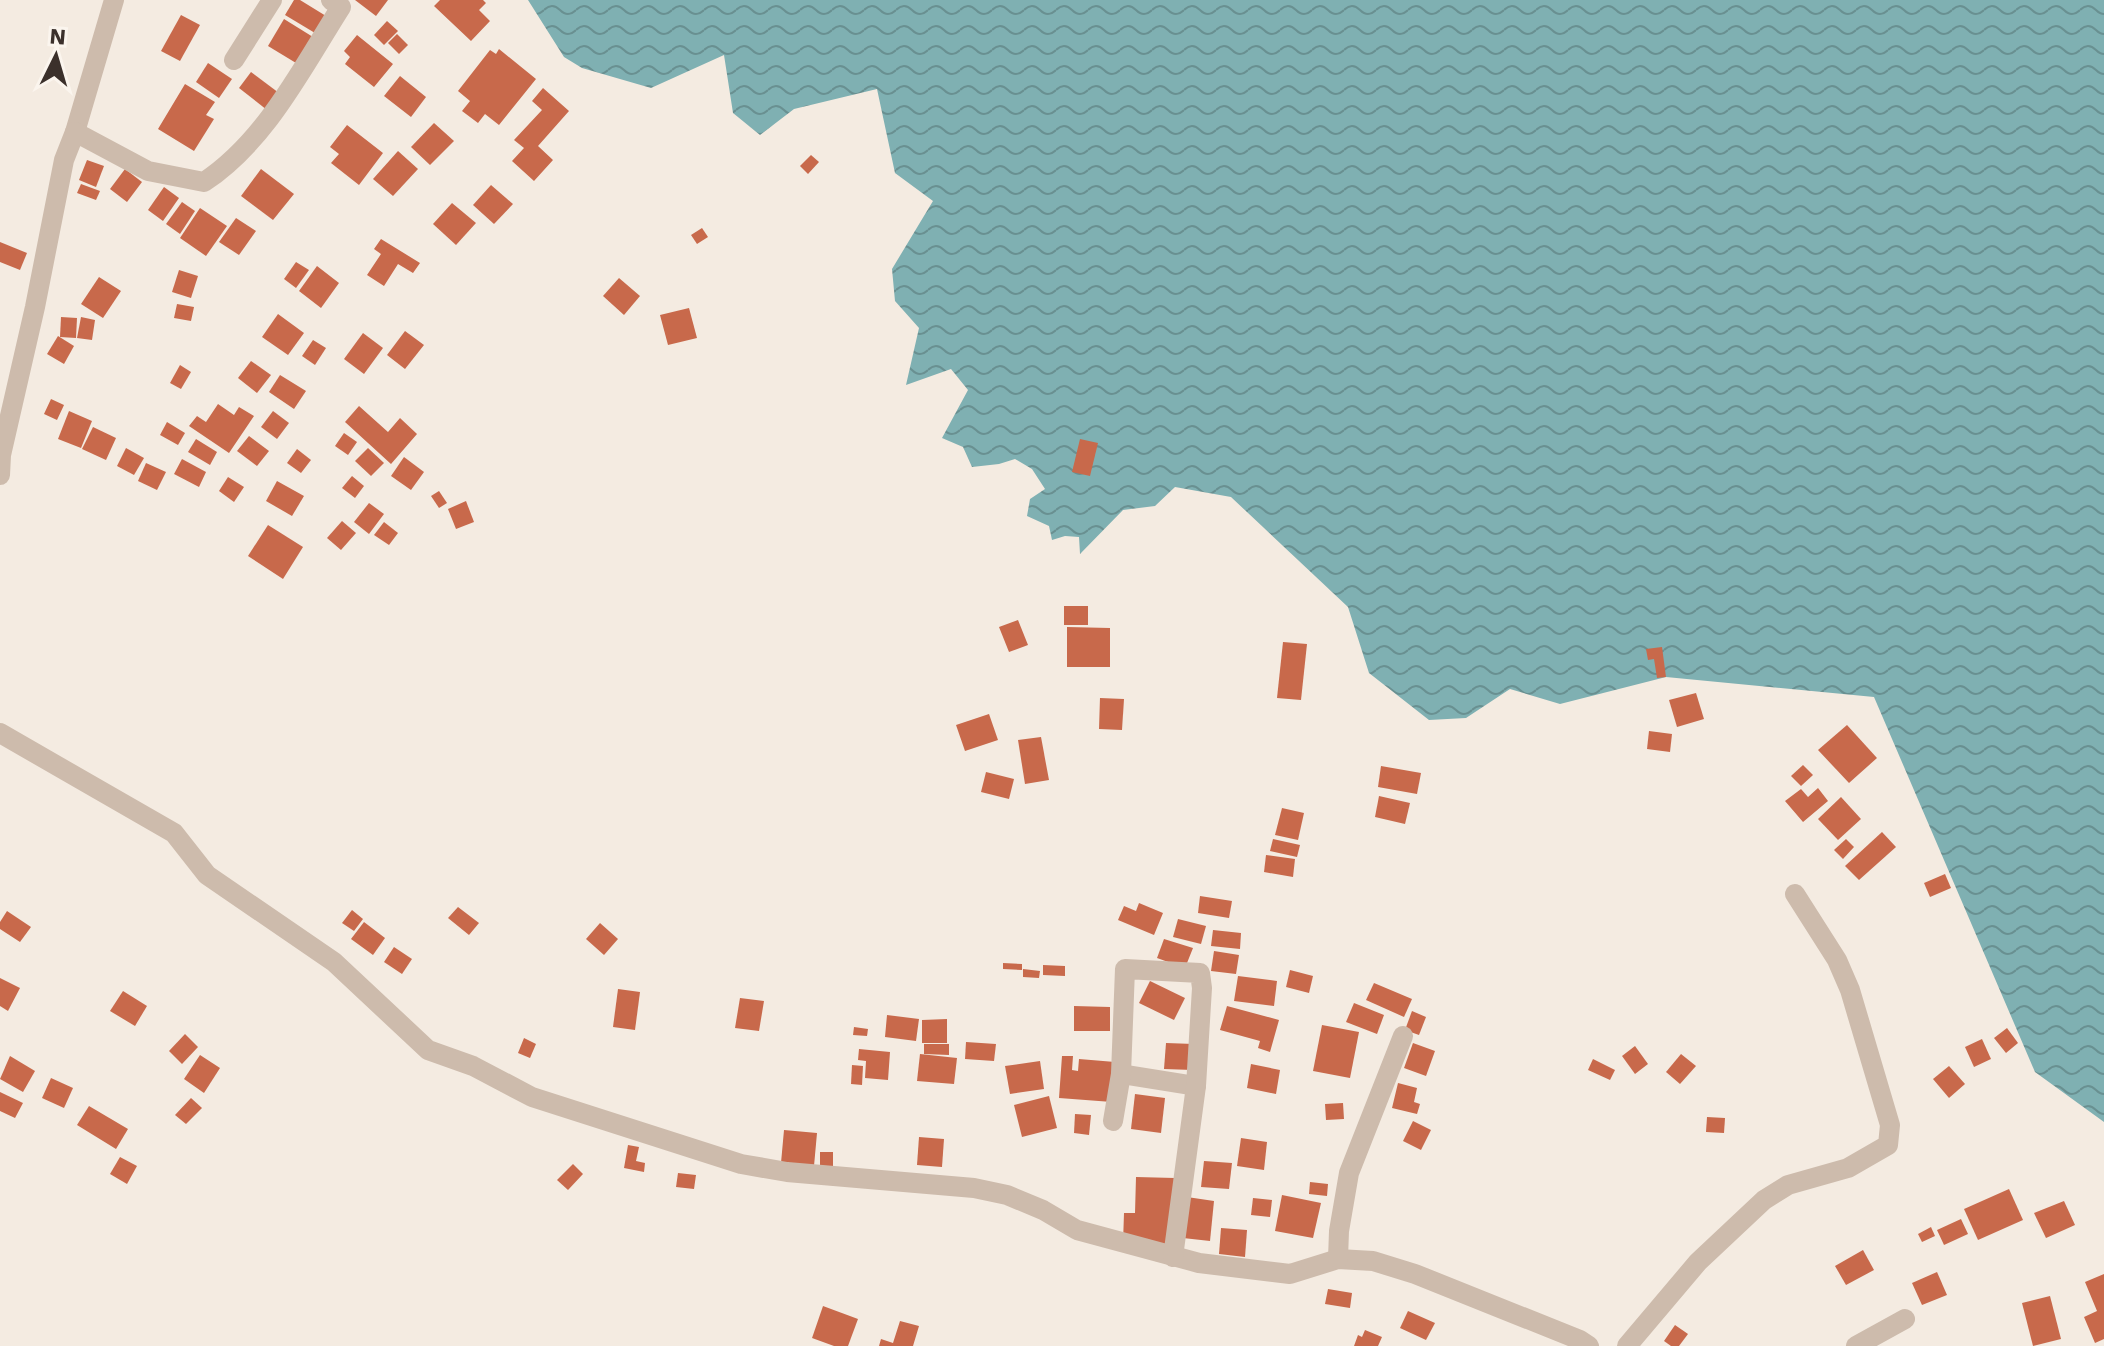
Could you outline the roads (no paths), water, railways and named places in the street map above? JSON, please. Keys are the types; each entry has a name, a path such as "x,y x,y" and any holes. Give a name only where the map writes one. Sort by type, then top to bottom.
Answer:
{"street":[{"path":"0,475 1,455 64,160 114,0"},
{"path":"234,60 272,0"},
{"path":"75,132 148,171 204,182 227,167 274,112 341,7 331,0"},
{"path":"0,733 174,833 207,875 334,962 428,1050 473,1066 532,1097 741,1164 787,1172 974,1188 1007,1195 1043,1210 1077,1230 1199,1263 1290,1274 1338,1259 1373,1261 1415,1274 1589,1346"},
{"path":"1627,1346 1698,1262 1764,1200 1788,1185 1848,1168 1888,1145 1890,1125 1850,990 1837,960 1795,894"},
{"path":"1113,1121 1121,1074 1125,969 1200,973 1202,988 1196,1086 1173,1257"},
{"path":"1338,1259 1339,1231 1349,1173 1403,1036"},
{"path":"1121,1074 1196,1086"},
{"path":"1856,1346 1905,1319"}],"water":[{"path":"528,0 2104,0 2104,1122 2035,1072 1874,697 1666,677 1560,704 1510,689 1466,718 1429,720 1369,673 1348,607 1231,497 1175,487 1155,506 1123,510 1080,554 1079,537 1065,536 1052,540 1049,526 1027,516 1030,499 1045,489 1032,469 1015,459 972,467 963,447 942,438 968,390 951,369 906,385 919,328 895,301 892,269 933,201 895,173 877,89 794,109 760,135 733,113 724,55 651,88 582,68 564,57"}]}
